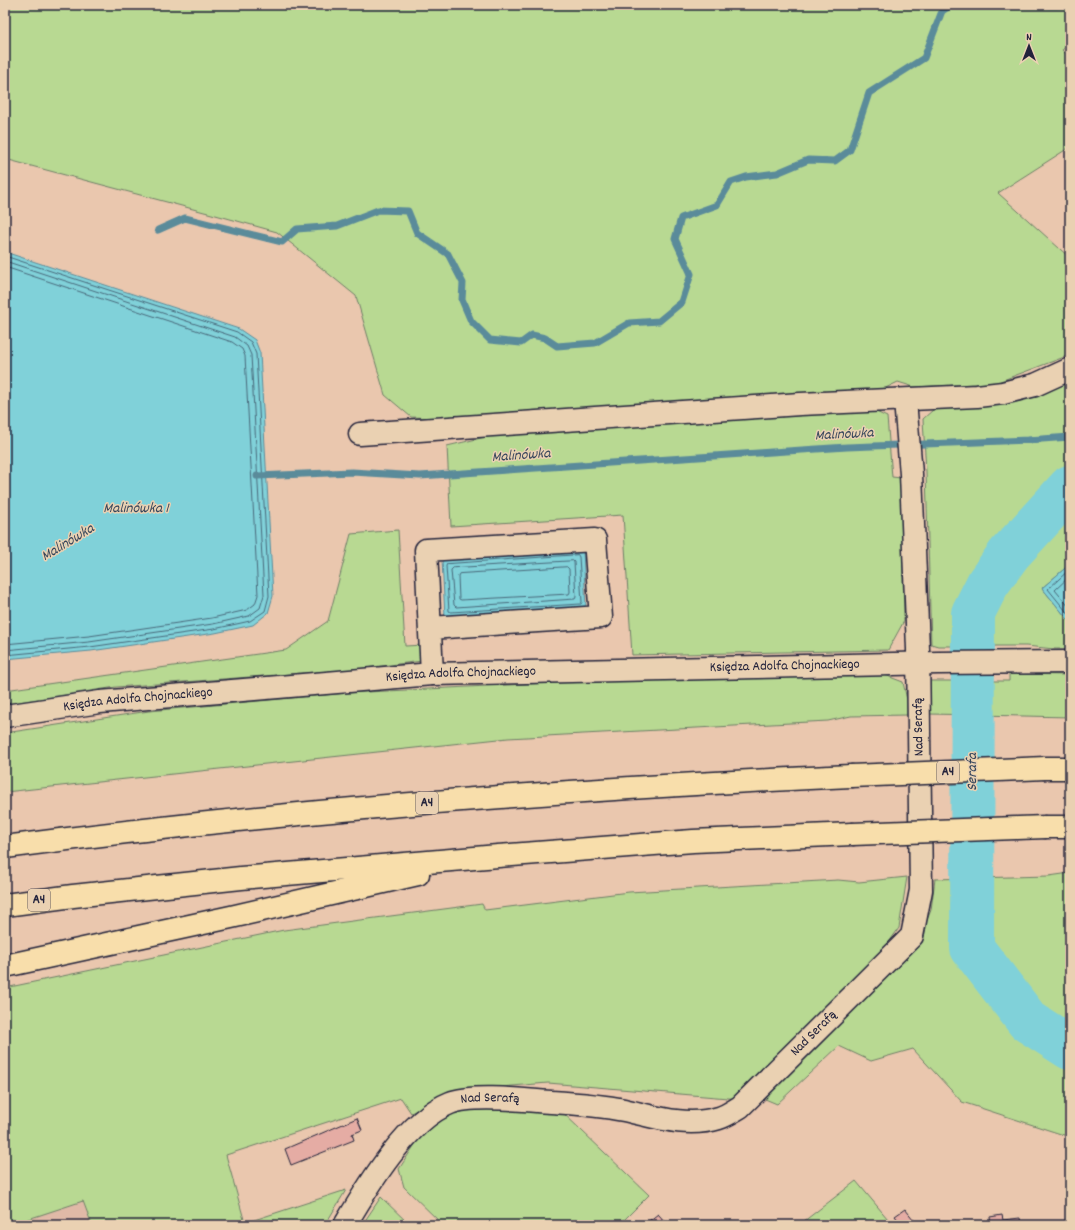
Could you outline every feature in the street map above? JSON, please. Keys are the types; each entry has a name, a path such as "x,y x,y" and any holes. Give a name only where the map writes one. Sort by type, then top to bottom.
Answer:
{"highway":[{"name":"A4","path":"5,847 212,823 430,803 701,783 1070,768"},
{"name":"A4","path":"5,905 73,896 241,878 693,841 1070,826"},
{"path":"5,966 231,917 498,856"}],"street":[{"path":"360,434 800,404 906,405 1003,393 1035,385 1070,368"},
{"name":"Nad Serafą","path":"346,1225 366,1189 403,1140 419,1123 433,1112 451,1102 472,1099 507,1099 609,1107 686,1123 720,1118 740,1107 912,936 921,890 928,663 906,405"},
{"path":"430,628 601,617 595,540 426,550 432,674"},
{"path":"928,663 1070,662"},
{"name":"Księdza Adolfa Chojnackiego","path":"5,716 100,702 432,674 928,663"}],"shaded area":[{"path":"83,1201 92,1225 10,1225"}],"green space":[{"path":"5,5 1070,5 1070,44 1062,50 1070,58 1070,147 998,193 1070,258 1070,353 1067,356 995,383 914,387 898,382 871,395 437,418 411,417 385,395 356,296 277,232 5,159"},
{"path":"1070,380 1070,564 1042,588 1070,622 1070,649 1026,646 938,646 931,644 923,419 934,409 1020,401"},
{"path":"874,411 887,417 892,477 901,478 904,621 888,650 632,655 623,515 451,526 447,446 498,434"},
{"path":"398,530 405,646 424,645 422,661 357,669 116,687 5,704 5,690 286,650 328,621 351,534"},
{"path":"882,674 903,682 907,700 907,715 851,716 828,721 508,738 5,792 5,733 149,711 347,693 549,683"},
{"path":"1009,674 1070,675 1070,717 930,714 930,681 1009,681"},
{"path":"1070,873 1070,1137 962,1102 913,1049 871,1061 839,1046 777,1104 758,1096 920,938 931,910 935,879 1049,876"},
{"path":"907,877 899,928 877,959 740,1099 548,1083 453,1091 411,1113 401,1098 226,1155 245,1223 346,1190 325,1225 92,1225 83,1201 10,1225 5,1225 5,988 284,930 482,904 485,910 629,892 838,880 859,882"},
{"path":"452,1107 559,1109 649,1195 619,1225 443,1225 404,1187 399,1169 425,1129"},
{"path":"856,1181 893,1225 799,1225"},
{"path":"381,1197 410,1225 362,1225"}],"water":[{"name":"Malinówka 1","path":"5,252 239,329 255,340 260,353 273,596 268,613 253,625 215,633 91,651 5,659"},
{"path":"583,551 586,608 445,616 442,560"},
{"path":"1070,564 1070,622 1042,588"}],"building":[{"path":"357,1118 362,1130 352,1134 354,1140 291,1165 285,1149"},
{"path":"905,1209 918,1225 902,1225 895,1216"},
{"path":"658,1214 668,1225 652,1225 649,1221"},
{"path":"1002,1215 1003,1220 1020,1218 1021,1225 991,1225 990,1217"}],"waterway":[{"path":"158,230 185,218 282,242 297,229 337,226 378,210 408,211 417,233 448,254 463,283 462,300 471,321 490,340 521,343 532,335 545,338 557,346 595,343 629,323 659,321 682,302 691,274 675,239 681,218 717,205 731,182 746,177 777,173 808,160 835,161 850,150 869,93 924,58 942,11 951,5"},
{"path":"1049,5 1057,5"},
{"name":"Malinówka","path":"257,476 352,472 420,476 847,447 1070,437"},
{"name":"Serafa","path":"1070,487 1009,554 988,583 973,613 972,948 1028,1021 1070,1048"}]}
